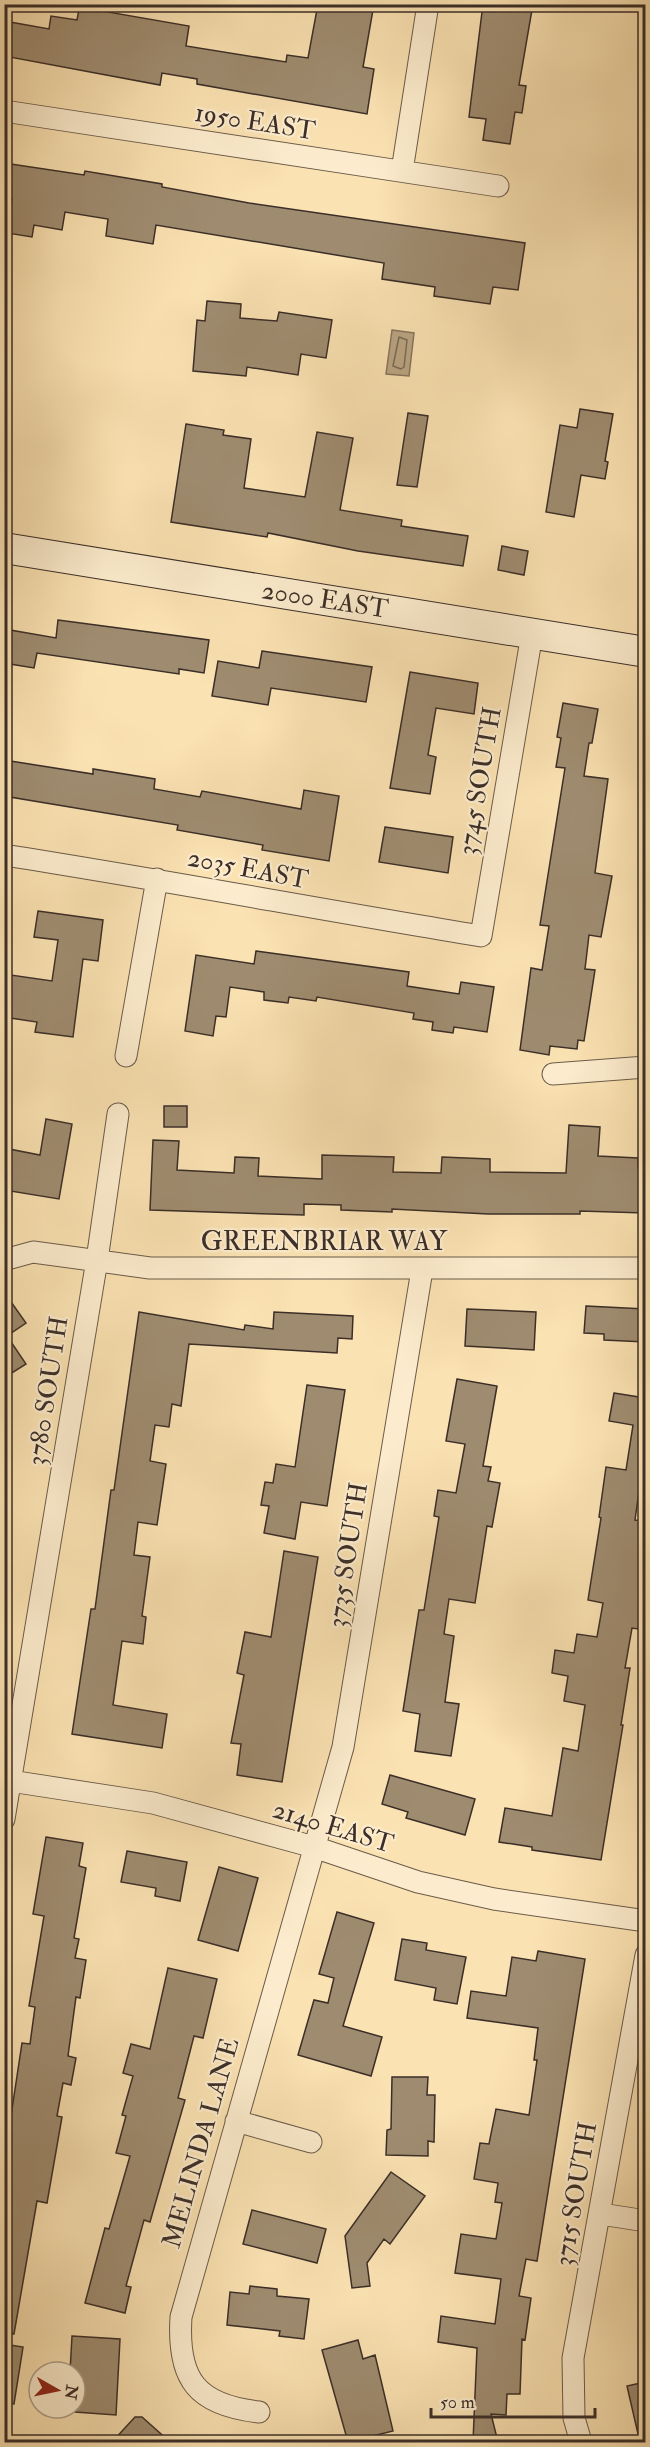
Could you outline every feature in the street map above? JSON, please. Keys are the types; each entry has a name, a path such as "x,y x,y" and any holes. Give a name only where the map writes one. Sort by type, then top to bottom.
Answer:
{"street":[{"path":"402,171 428,4"},
{"name":"1950 EAST","path":"4,111 498,186"},
{"name":"2000 EAST","path":"4,548 645,652"},
{"name":"3745 SOUTH","path":"481,936 532,634"},
{"name":"2035 EAST","path":"4,855 157,879 310,908 481,936"},
{"path":"126,1056 157,879"},
{"path":"553,1074 645,1067"},
{"name":"3780 SOUTH","path":"4,1819 8,1780 97,1260 118,1114"},
{"name":"GREENBRIAR WAY","path":"4,1260 33,1252 150,1268 645,1269"},
{"name":"3735 SOUTH","path":"314,1847 343,1747 422,1270"},
{"name":"2140 EAST","path":"8,1780 153,1803 314,1847 429,1885 494,1899 645,1920"},
{"name":"MELINDA LANE","path":"259,2412 230,2409 206,2396 191,2380 181,2340 183,2305 314,1847"},
{"name":"3715 SOUTH","path":"581,2442 574,2418 573,2358 601,2214 645,1956"},
{"path":"236,2121 311,2142"},
{"path":"601,2214 645,2221"}],"water":[{"path":"392,330 414,333 409,376 386,374"}],"building":[{"path":"80,4 103,7 102,11 189,26 186,46 286,62 287,55 308,58 318,4 374,4 363,67 374,69 367,114 197,84 197,79 162,73 160,85 4,56 4,21 49,29 51,16 77,20"},
{"path":"483,4 533,4 519,85 526,86 522,113 515,112 510,144 483,140 486,119 469,117"},
{"path":"4,163 84,175 85,171 162,184 162,187 249,203 525,243 518,290 493,287 490,304 434,296 435,287 382,279 384,263 156,225 153,244 106,236 108,219 65,212 62,230 34,225 32,237 7,233 12,199 4,197"},
{"path":"207,301 241,304 240,318 277,321 279,312 332,320 326,358 301,354 298,375 247,367 246,376 193,371 197,320 205,321"},
{"path":"580,409 613,414 605,461 608,462 605,479 581,475 574,517 546,512 560,425 577,428"},
{"path":"408,413 428,416 417,487 397,485"},
{"path":"186,424 224,430 223,435 251,439 244,488 305,497 317,432 353,438 340,510 402,520 401,526 468,536 463,566 358,551 268,533 267,537 171,522"},
{"path":"502,546 528,551 524,575 498,570"},
{"path":"58,620 209,640 204,673 179,669 179,674 37,653 34,668 4,663 4,629 56,638"},
{"path":"262,651 372,667 366,702 271,688 268,705 212,696 218,661 259,668"},
{"path":"410,672 478,683 474,714 436,708 428,755 436,757 430,794 390,788"},
{"path":"563,703 598,709 592,743 589,743 584,776 608,779 595,873 612,876 601,937 589,935 585,969 595,970 584,1041 578,1040 577,1049 550,1046 549,1055 520,1050 531,968 542,970 549,926 540,925 565,768 556,767 561,738 557,737"},
{"path":"4,760 93,774 93,769 155,779 154,789 200,797 202,791 301,809 304,790 339,796 329,861 262,850 263,845 177,830 178,825 4,796"},
{"path":"385,827 453,837 448,873 379,862"},
{"path":"38,911 103,920 98,961 83,959 73,1037 35,1032 37,1022 4,1017 4,974 52,981 58,940 34,937"},
{"path":"256,951 409,972 407,986 459,994 461,982 494,987 487,1032 454,1027 453,1033 432,1030 433,1022 413,1019 414,1013 317,997 316,1001 289,997 288,1003 264,1000 264,992 230,987 226,1017 216,1016 213,1036 185,1031 196,955 254,964"},
{"path":"164,1106 187,1106 187,1127 164,1127"},
{"path":"46,1119 72,1124 59,1199 4,1190 9,1149 40,1155"},
{"path":"569,1125 600,1127 598,1156 638,1158 638,1167 645,1167 645,1213 580,1211 580,1214 488,1214 392,1209 392,1212 341,1210 341,1205 304,1204 304,1215 150,1210 153,1140 179,1141 177,1170 234,1173 235,1157 259,1158 258,1176 322,1179 322,1155 394,1157 393,1172 441,1173 442,1157 490,1159 490,1172 566,1173"},
{"path":"4,1292 26,1323 7,1336 26,1364 4,1378"},
{"path":"586,1306 645,1309 645,1342 604,1340 604,1334 584,1333"},
{"path":"467,1309 536,1312 534,1350 465,1346"},
{"path":"139,1312 244,1330 245,1325 273,1329 274,1312 353,1316 352,1339 338,1338 337,1353 189,1344 181,1406 172,1404 169,1427 155,1425 150,1461 166,1464 157,1525 138,1522 134,1555 150,1557 142,1616 146,1617 143,1644 122,1641 113,1705 167,1714 162,1748 72,1734 91,1609 95,1609 111,1490 114,1490"},
{"path":"457,1379 497,1386 483,1466 491,1467 488,1481 500,1483 492,1527 487,1526 475,1603 449,1599 444,1634 454,1636 445,1702 459,1704 451,1756 415,1751 420,1714 403,1711 419,1610 424,1610 439,1517 434,1516 438,1490 456,1493 465,1444 446,1441"},
{"path":"307,1385 345,1390 327,1506 301,1502 295,1539 264,1533 269,1506 261,1505 265,1482 273,1483 276,1464 295,1467"},
{"path":"614,1393 645,1398 645,1448 635,1520 645,1521 645,1584 638,1629 632,1628 625,1668 630,1668 621,1725 623,1725 601,1860 532,1850 532,1847 499,1842 505,1808 552,1816 563,1748 578,1751 585,1705 564,1701 568,1676 552,1673 555,1650 574,1653 577,1634 597,1637 603,1603 588,1600 601,1518 599,1517 606,1467 626,1470 633,1425 609,1421"},
{"path":"284,1551 318,1557 282,1782 237,1775 241,1744 231,1743 244,1675 237,1673 245,1632 271,1637"},
{"path":"390,1775 475,1799 465,1835 406,1818 408,1812 382,1804"},
{"path":"46,1837 83,1843 79,1866 86,1868 74,1938 79,1939 75,1958 86,1960 80,1998 76,1997 68,2056 76,2058 71,2085 63,2083 57,2116 62,2117 47,2203 37,2201 14,2334 4,2334 4,2162 22,2043 30,2044 35,2007 29,2006 44,1916 33,1914"},
{"path":"127,1851 187,1862 180,1901 155,1896 156,1888 121,1882"},
{"path":"219,1867 258,1878 238,1951 198,1940"},
{"path":"337,1912 374,1923 343,2026 382,2037 371,2076 298,2055 314,2000 328,2003 334,1978 319,1974"},
{"path":"402,1939 427,1943 426,1950 466,1957 457,2004 434,2000 436,1988 395,1980"},
{"path":"538,1951 585,1959 537,2261 526,2259 519,2296 531,2298 525,2340 522,2339 520,2394 507,2394 506,2415 491,2414 498,2442 473,2442 477,2348 438,2342 441,2316 495,2324 501,2279 455,2273 461,2234 496,2239 502,2203 495,2202 498,2183 474,2179 480,2143 489,2144 496,2109 529,2115 537,2060 534,2060 538,2028 467,2018 471,1991 506,1996 512,1957 536,1961"},
{"path":"168,1968 217,1979 203,2038 194,2036 178,2098 185,2100 150,2222 144,2220 126,2286 131,2287 125,2313 85,2303 105,2228 109,2229 130,2156 116,2153 126,2116 122,2115 133,2076 123,2073 131,2044 150,2049"},
{"path":"392,2077 428,2077 427,2095 435,2095 434,2142 428,2141 428,2156 386,2155 387,2130 391,2129"},
{"path":"391,2172 425,2196 390,2244 384,2239 367,2263 370,2286 352,2288 345,2236"},
{"path":"252,2210 326,2229 317,2263 243,2244"},
{"path":"250,2286 277,2289 277,2296 309,2299 304,2339 279,2336 280,2331 227,2325 230,2292 249,2294"},
{"path":"72,2336 120,2339 116,2415 87,2413 87,2360 71,2360"},
{"path":"358,2340 363,2359 375,2355 393,2431 348,2442 322,2350"},
{"path":"4,2344 23,2347 14,2404 4,2403"},
{"path":"645,2382 645,2433 638,2434 627,2386"},
{"path":"135,2417 142,2417 170,2442 112,2442"}]}
